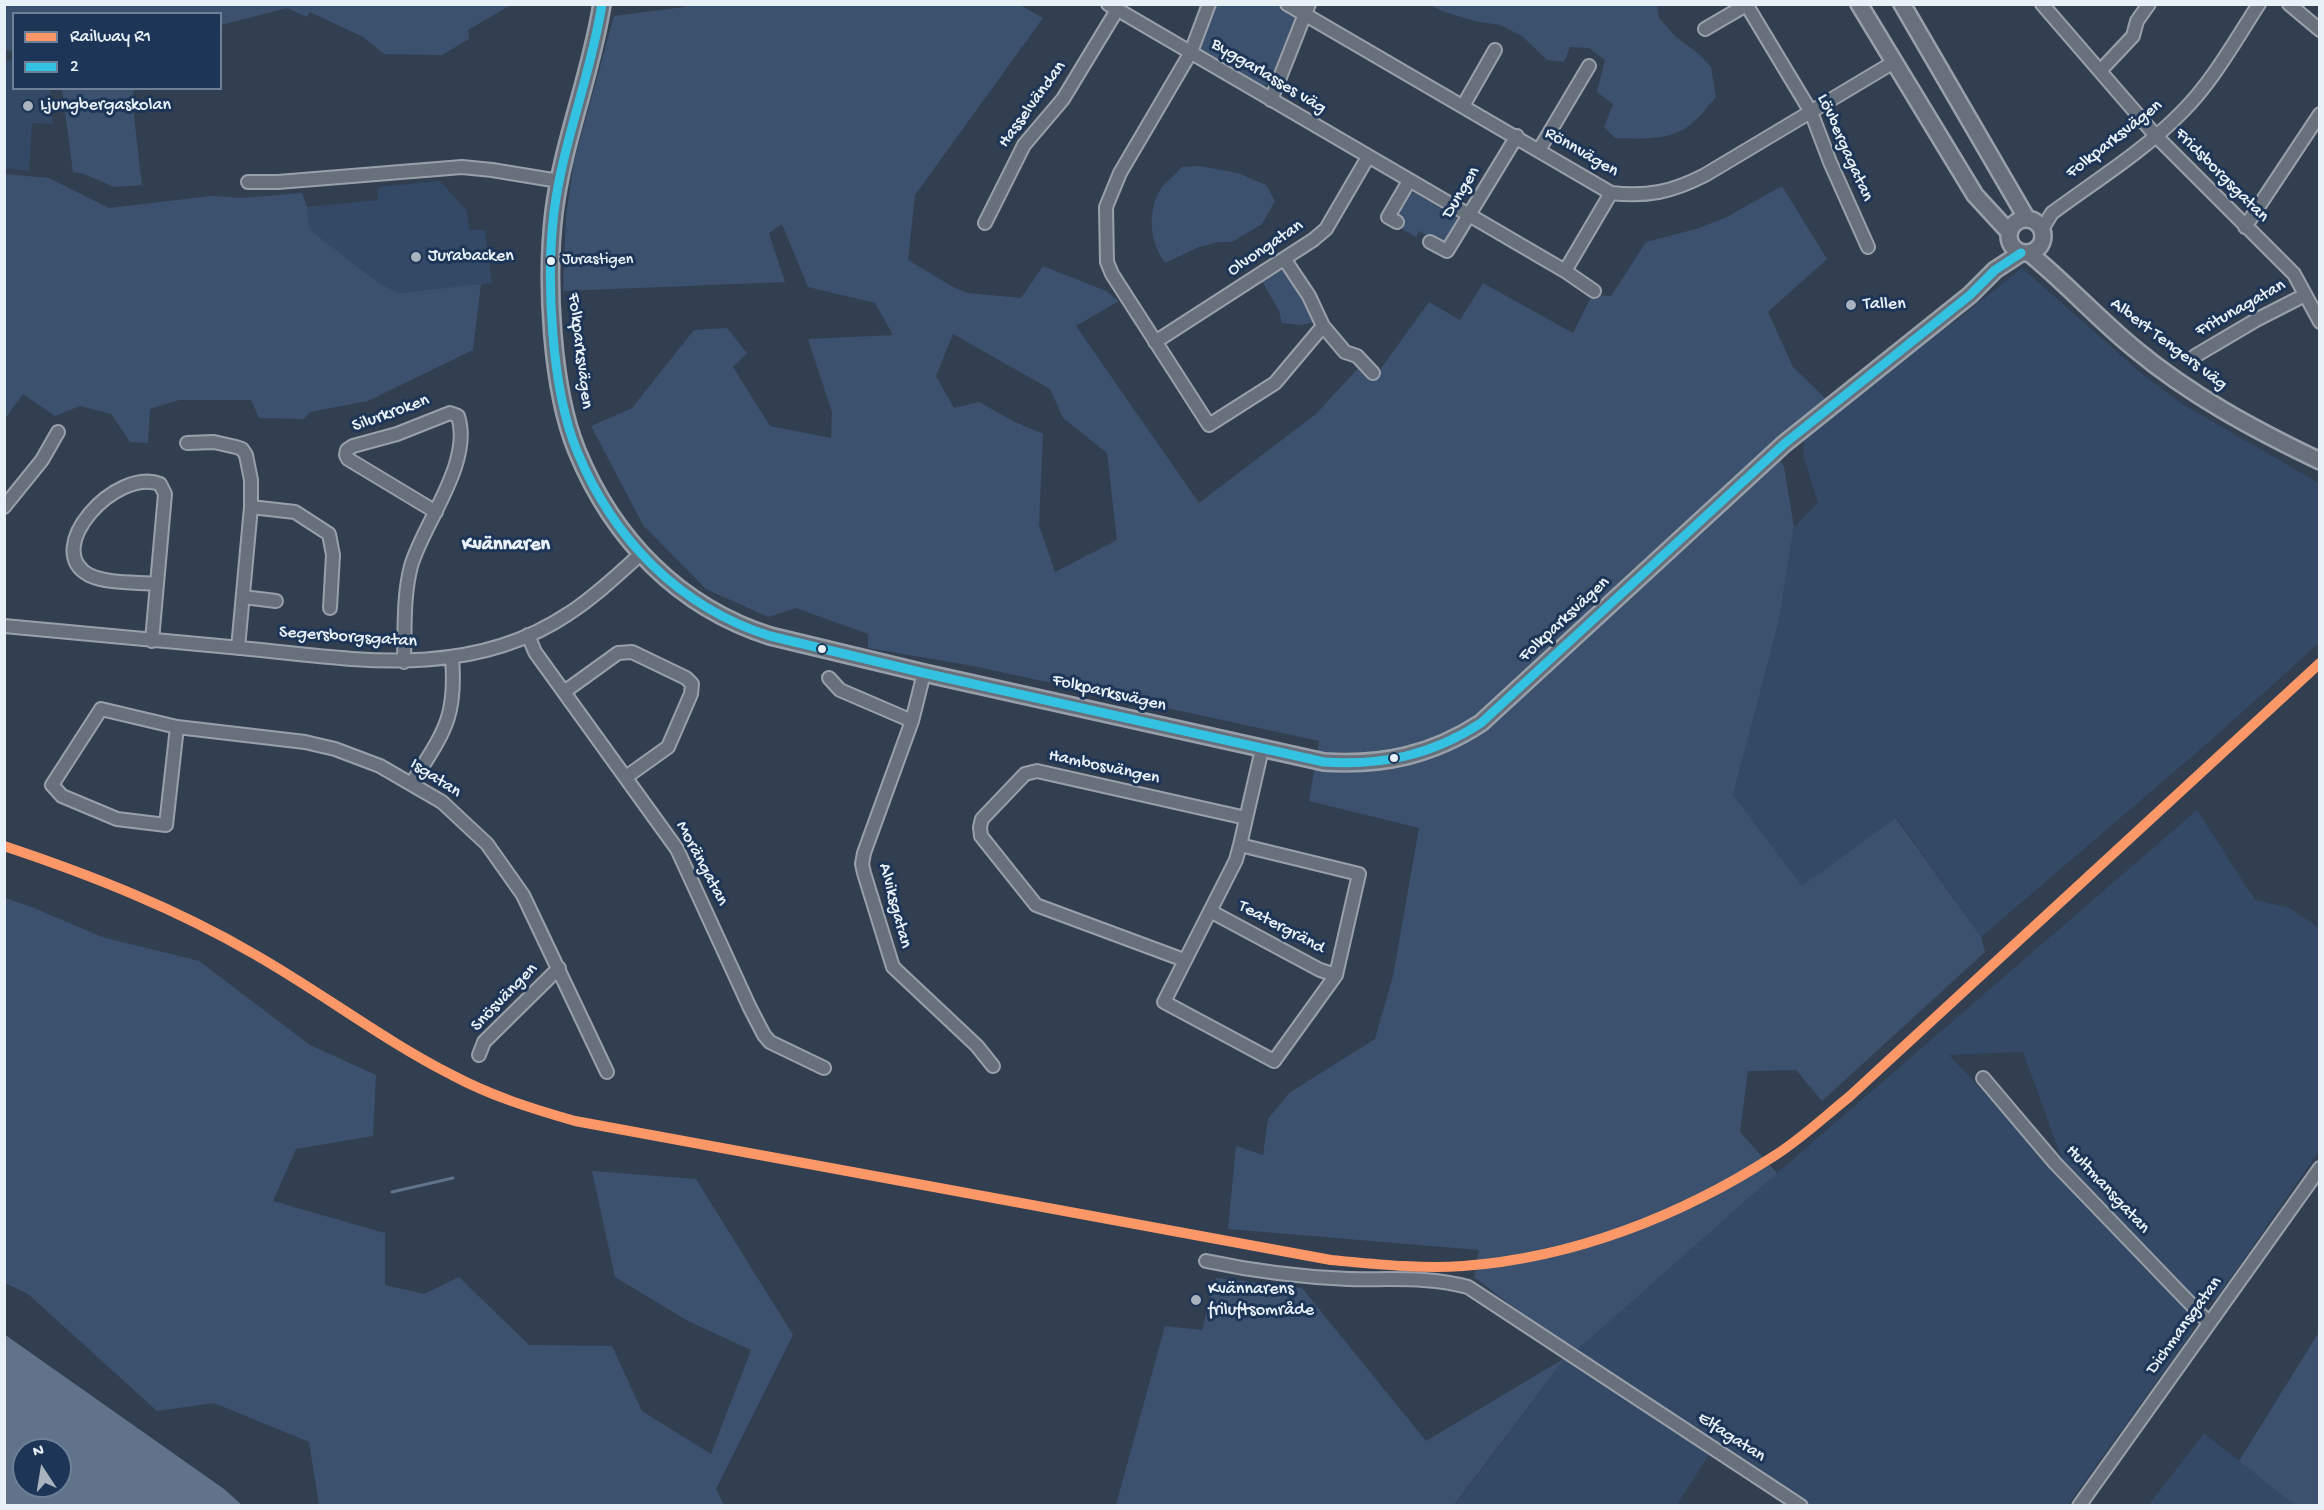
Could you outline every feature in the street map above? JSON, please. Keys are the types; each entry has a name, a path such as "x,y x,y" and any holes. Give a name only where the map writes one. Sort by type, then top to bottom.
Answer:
{"main road":[{"name":"Folkparksvägen","path":"602,4 591,58 559,181 551,248 553,334 560,384 576,449 602,502 620,528 662,575 681,592 708,609 746,628 801,645 1324,762 1354,764 1384,762 1434,749 1458,738 1481,723 1784,444 1970,295 2032,236"},
{"path":"1859,4 1975,195 2009,235 2012,247 2032,236 2015,222 2009,235"},
{"name":"Albert Tengers väg","path":"1902,4 2032,236 2065,284 2107,326 2177,381 2262,433 2319,461"},
{"name":"Folkparksvägen","path":"1995,270 2009,235"}],"street":[{"path":"1209,4 1191,52 1125,165 1106,207 1107,262 1112,274 1209,425 1275,383 1323,326"},
{"name":"Rönnvägen","path":"1287,4 1307,10 1611,193 1655,194 1681,188 1705,176 1894,62"},
{"name":"Fridsborgsgatan","path":"2042,4 2156,136 2294,274 2319,319"},
{"path":"2100,71 2133,36 2137,21 2150,4"},
{"name":"Folkparksvägen","path":"2032,236 2052,213 2156,136 2183,111 2214,74 2259,4"},
{"path":"2289,4 2319,30"},
{"name":"Lövbergagatan","path":"1705,29 1746,5 1811,112 1830,162 1868,247"},
{"name":"Byggarlasses väg","path":"1112,7 1594,291"},
{"name":"Hasselvändan","path":"985,223 1024,145 1064,99 1112,7"},
{"path":"1271,100 1307,10"},
{"path":"1463,106 1494,50"},
{"path":"1539,150 1589,66"},
{"path":"2245,227 2319,114"},
{"name":"Dungen","path":"1430,242 1447,252 1517,136"},
{"name":"Olvongatan","path":"1155,342 1285,260 1326,229 1368,157"},
{"path":"248,182 278,182 462,167 559,181"},
{"path":"1397,222 1388,217 1409,181"},
{"path":"1565,272 1611,193"},
{"path":"1285,260 1309,296 1323,326 1346,352 1357,356 1373,373"},
{"name":"Fritunagatan","path":"2195,356 2256,320 2305,295"},
{"name":"Silurkroken","path":"404,662 408,583 417,549 445,495 457,453 460,434 458,416 450,413 440,416 397,434 347,450 348,459 436,512"},
{"path":"4,507 42,460 58,432"},
{"path":"187,442 214,442 242,449 246,455 252,480 251,507 238,648"},
{"path":"152,641 165,494 160,484 154,482 126,486 98,503 82,523 75,538 76,557 83,571 99,579 157,584"},
{"name":"Segersborgsgatan","path":"251,507 295,512 328,534 333,555 330,608"},
{"name":"Segersborgsgatan","path":"4,627 366,661 404,662 452,657 488,650 528,635 568,615 642,553"},
{"name":"Segersborgsgatan","path":"243,597 276,601"},
{"name":"Morängatan","path":"528,635 535,652 677,849 764,1035 770,1042 824,1068"},
{"path":"564,692 618,653 632,652 686,678 692,684 691,694 668,747 626,777"},
{"path":"412,783 444,732 451,713 454,693 452,657"},
{"name":"Alviksgatan","path":"924,673 912,721 862,864 893,967 977,1046 993,1066"},
{"path":"829,678 840,690 912,721"},
{"name":"Isgatan","path":"177,727 166,825 117,819 63,796 52,785 101,709 177,727 305,742 335,749 380,766 442,802 487,844 523,895 607,1072"},
{"path":"1240,845 1359,874 1336,975 1274,1061 1164,1002 1236,860 1262,749"},
{"name":"Hambosvängen","path":"1184,960 1036,905 981,836 982,819 1025,774 1037,771 1246,818"},
{"name":"Teatergränd","path":"1210,911 1320,970 1336,975"},
{"name":"Snösvängen","path":"479,1055 484,1042 559,968"},
{"name":"Hultmansgatan","path":"1983,1078 2055,1163 2210,1323"},
{"name":"Dichmansgatan","path":"2079,1506 2319,1168"},
{"name":"Elfagatan","path":"1206,1261 1256,1272 1345,1279 1430,1280 1468,1287 1800,1506"}],"shaded area":[{"path":"5,4 511,5 468,30 469,39 442,55 384,54 363,37 310,12 307,17 287,8 222,25 222,12 12,12 12,51 5,50"},
{"path":"1018,4 1043,18 915,195 908,260 953,287 968,293 1021,298 1043,266 1106,291 1119,301 1076,326 1199,503 1316,414 1360,366 1379,371 1429,302 1460,320 1483,283 1573,333 1592,295 1611,296 1646,242 1696,229 1725,218 1782,186 1827,259 1768,312 1793,367 1827,400 1771,443 1784,467 1794,527 1778,625 1733,795 1802,886 1896,818 1981,937 1985,952 1822,1101 1796,1070 1748,1071 1740,1132 1777,1173 1574,1353 1474,1277 1479,1250 1228,1229 1236,1146 1263,1155 1268,1119 1289,1093 1375,1039 1393,976 1419,828 1309,801 1319,741 973,666 868,648 868,634 796,608 768,617 706,589 643,525 591,426 632,408 694,330 727,328 747,353 733,367 770,426 831,438 832,412 808,339 893,335 875,303 808,287 782,224 769,233 785,282 563,291 566,216 574,161 614,16 684,7 684,5","holes":["953,334 1050,389 1063,418 1107,453 1117,540 1055,572 1039,525 1043,434 979,402 954,408 936,376"]},
{"path":"1214,5 1278,5 1295,16 1296,21 1272,81 1264,86 1254,86 1202,52 1199,43"},
{"path":"1430,5 1657,5 1659,18 1676,37 1699,54 1711,67 1716,97 1694,122 1674,134 1654,138 1615,138 1604,127 1613,104 1597,92 1605,60 1589,48 1570,47 1564,62 1547,60 1522,36 1500,25 1474,21"},
{"name":"Ljungbergaskolan","path":"5,60 12,61 12,90 50,90 53,124 32,123 29,171 5,168"},
{"path":"62,90 134,90 132,99 142,185 114,187 84,174 73,172"},
{"path":"1199,166 1238,173 1266,185 1275,201 1262,224 1232,242 1218,242 1199,247 1165,263 1153,236 1152,216 1157,196 1162,187 1182,167"},
{"path":"5,174 49,178 109,208 211,196 242,198 302,193 307,207 309,229 380,284 400,293 481,284 473,350 368,401 310,412 304,419 259,418 251,400 179,400 150,409 148,443 130,442 111,414 80,406 55,416 23,394 5,419"},
{"name":"Jurabacken","path":"440,181 467,211 469,230 485,230 492,283 400,293 380,284 309,229 307,207 378,200 378,187"},
{"path":"1407,193 1415,193 1457,218 1457,223 1445,245 1419,231 1416,237 1398,227 1403,220 1395,215"},
{"path":"2022,268 2142,374 2182,404 2319,483 2319,643 2210,741 1981,937 1897,818 1802,887 1733,795 1778,625 1794,527 1818,503 1803,454 1804,438 1934,332 1953,323"},
{"path":"1278,269 1286,273 1314,316 1313,322 1302,325 1282,323 1279,311 1262,281"},
{"path":"2197,810 2255,900 2290,908 2319,928 2319,1151 2216,1299 2204,1303 2192,1298 2062,1159 2023,1052 1949,1055 2187,1310 2192,1322 2192,1332 2068,1505 1807,1505 1574,1353 1777,1173"},
{"path":"5,898 102,937 199,961 310,1045 376,1075 373,1136 296,1149 273,1201 385,1233 385,1285 424,1294 459,1277 529,1345 612,1346 642,1411 711,1454 751,1350 688,1321 615,1277 592,1171 696,1179 793,1335 716,1489 724,1505 319,1505 309,1442 214,1403 157,1411 28,1294 5,1283"},
{"path":"1216,1278 1302,1288 1426,1441 1565,1358 1454,1505 1116,1505 1165,1326 1202,1330"},
{"path":"2319,1332 2319,1505 2294,1505 2239,1461"},
{"path":"4,1334 224,1489 242,1505 5,1505"},
{"path":"1565,1358 1709,1455 1677,1505 1454,1506"},
{"path":"2204,1433 2294,1505 2148,1506"}],"waterway":[{"path":"392,1192 453,1178"}],"rail line":[{"name":"R1","path":"4,846 101,881 163,907 224,937 279,969 401,1047 467,1083 528,1107 575,1121 1331,1260 1414,1266 1463,1266 1545,1254 1585,1244 1625,1230 1702,1197 1784,1149 1849,1097 2320,663"}],"transit line":[{"name":"2","path":"602,4 564,160 554,212 551,269 553,333 561,397 577,451 610,513 630,541 653,566 678,588 707,607 737,623 770,636 924,673 1324,762 1366,762 1406,756 1444,743 1481,723 1784,444 1970,295 1995,270 2021,253"}],"place":[{"name":"Ljungbergaskolan","path":"28,106"},
{"name":"Jurabacken","path":"416,257"},
{"name":"Jurastigen","path":"551,261"},
{"name":"Tallen","path":"1851,305"},
{"name":"Kvännarens friluftsområde","path":"1196,1300"}],"district":[{"name":"Kvännaren","path":"506,546"}]}
